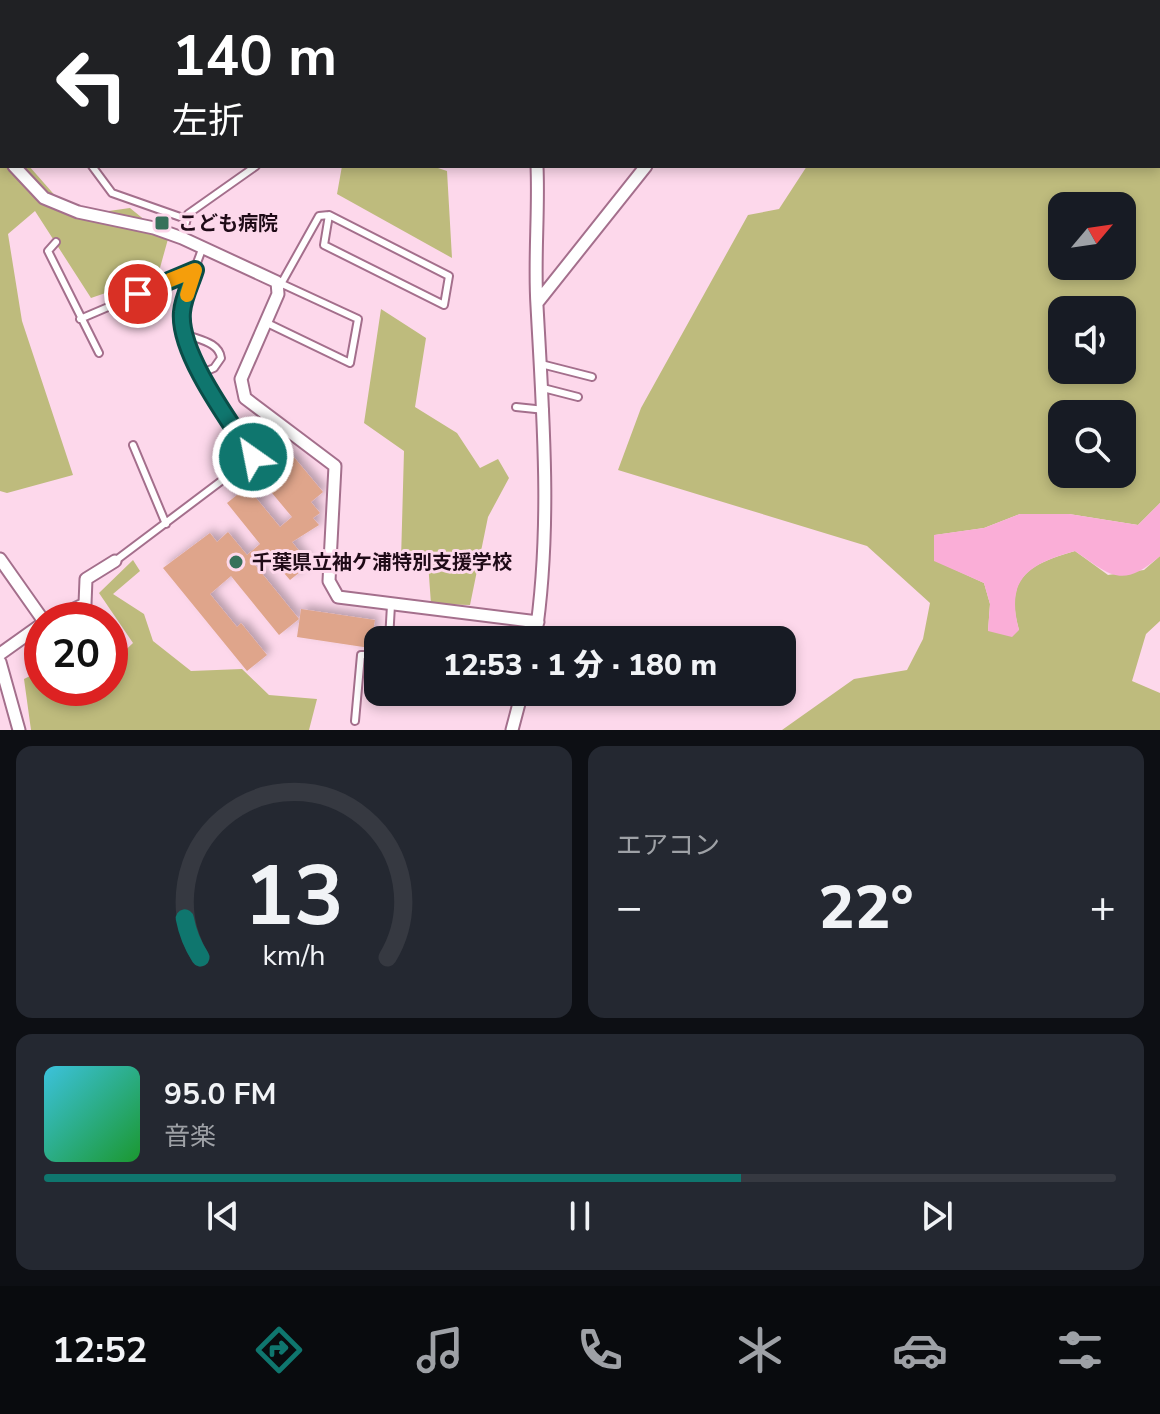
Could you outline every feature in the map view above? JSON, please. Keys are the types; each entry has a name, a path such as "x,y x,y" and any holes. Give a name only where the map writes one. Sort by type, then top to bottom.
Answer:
{"street":[{"path":"16,168 44,198 78,212 154,228 182,238 279,283 278,294 241,379 245,398 335,466 329,581 338,597 538,622"},
{"path":"537,168 536,303 545,410 544,535 537,626"},
{"path":"536,303 644,168"},
{"path":"0,559 29,602"},
{"path":"85,602 86,579 115,561"},
{"path":"0,654 24,636"},
{"path":"0,662 19,730"},
{"path":"512,730 518,706"}],"lane":[{"path":"93,168 112,193 186,219"},
{"path":"182,238 186,219 253,168"},
{"path":"265,322 350,363 358,319 279,283 319,216 329,215 449,276 444,305 324,245 329,215"},
{"path":"56,242 48,251 99,353"},
{"path":"202,249 182,312 185,334 202,373 253,457"},
{"path":"80,319 195,270"},
{"path":"185,334 220,351 221,358 214,368 202,373"},
{"path":"541,364 592,377"},
{"path":"543,388 578,397"},
{"path":"516,407 545,410"},
{"path":"115,561 289,430"},
{"path":"133,445 166,524"},
{"path":"390,626 391,605"},
{"path":"355,721 361,655 364,655"}],"shaded area":[{"path":"0,168 31,168 73,216 130,208 168,239 158,275 91,298 35,211 8,234 22,321 73,475 7,493 0,491"},
{"path":"342,168 438,168 447,171 452,258 337,194"},
{"path":"806,168 1160,168 1160,503 1138,525 1069,514 1020,514 984,528 935,535 934,560 984,583 990,604 988,631 1019,630 1015,612 1018,586 1033,568 1045,562 1075,551 1108,575 1144,570 1160,556 1160,621 1146,634 1132,681 1160,693 1160,730 782,730 854,679 907,670 923,639 930,603 867,546 618,470 641,408 748,215 779,209"},
{"path":"381,309 426,338 415,407 457,433 480,468 498,459 509,478 488,517 470,605 431,604 428,562 401,560 404,451 364,423"},
{"path":"1160,503 1160,556 1136,573 1126,576 1108,572 1075,551 1033,568 1018,586 1015,598 1019,630 1012,637 988,631 990,604 984,583 934,561 934,535 984,528 1020,514 1069,514 1138,525"},
{"path":"133,560 140,571 113,594 125,602 105,602 99,593"},
{"path":"128,604 144,614 153,641 191,671 242,669 269,695 317,699 309,730 31,730 28,706 128,706 128,648 133,643 128,636"}],"building":[{"path":"293,456 323,492 311,502 320,513 313,518 319,525 292,542 310,564 290,580 264,550 251,560 299,619 279,635 231,576 210,594 237,627 241,623 267,655 247,671 163,568 210,533 217,542 228,532 247,555 260,544 227,503 247,487 280,527 292,517 262,481"},
{"path":"301,609 375,620 374,626 364,626 364,647 297,637"}],"slow traffic":[{"path":"170,280 195,270 187,295"}],"place":[{"name":"こども病院","path":"162,223"},
{"name":"千葉県立袖ケ浦特別支援学校","path":"236,562"}],"route":[{"path":"138,294 195,270 182,312 187,342 211,390 253,457"}]}
